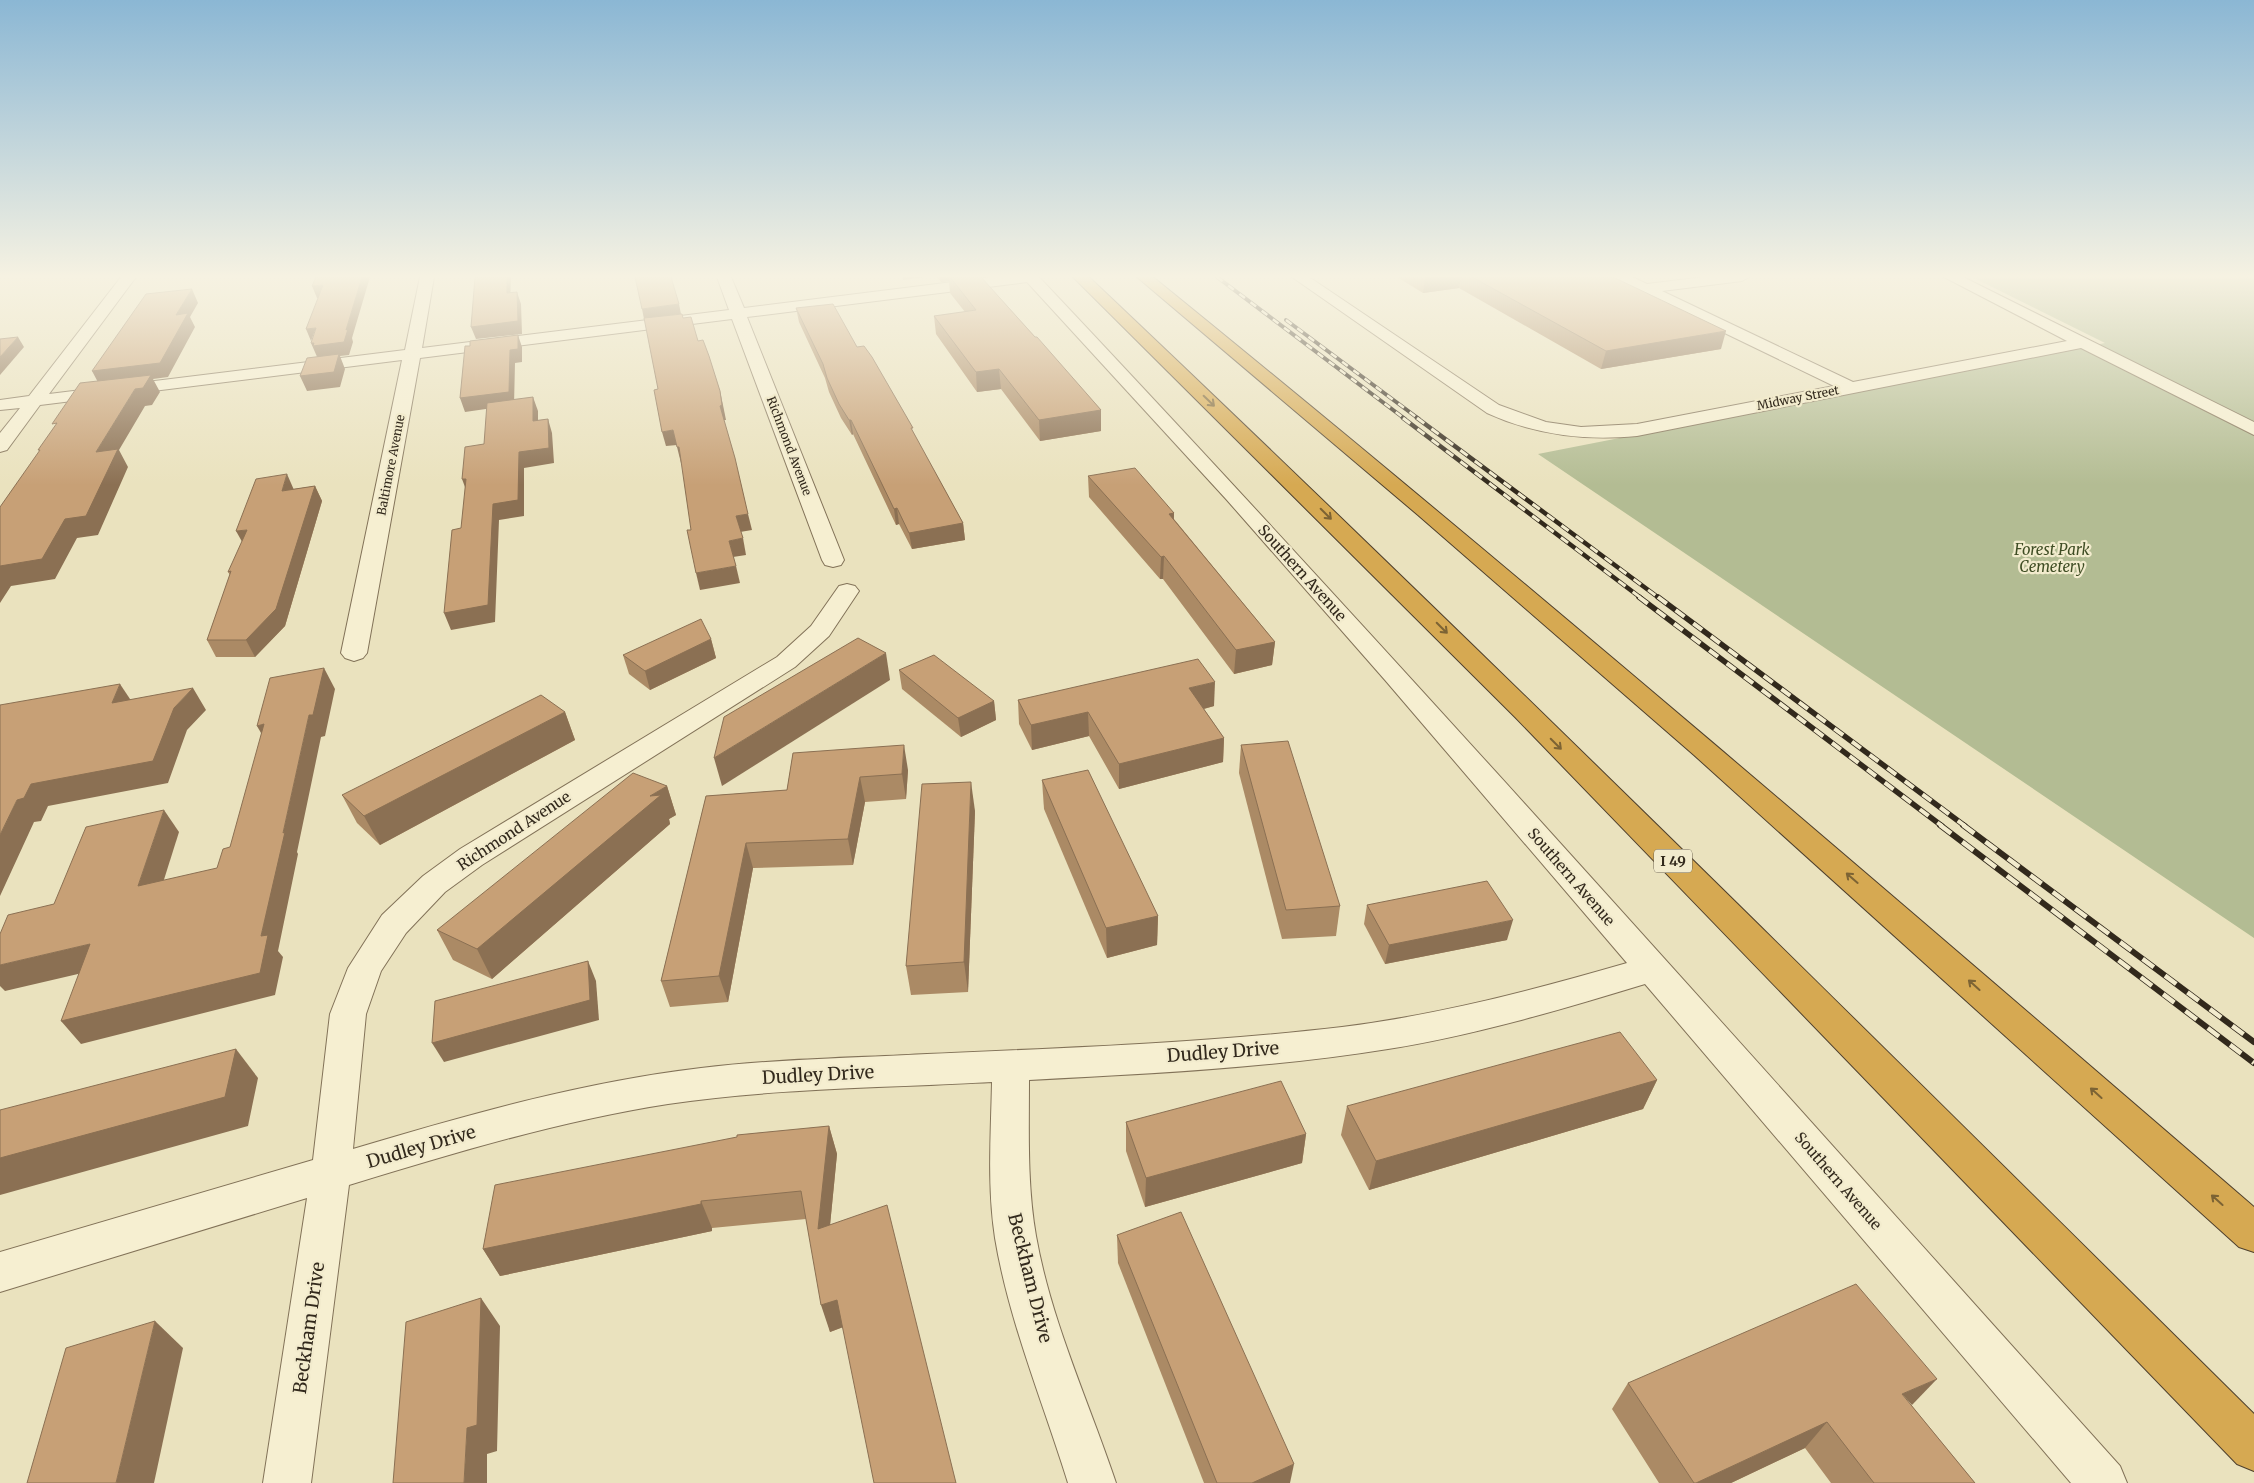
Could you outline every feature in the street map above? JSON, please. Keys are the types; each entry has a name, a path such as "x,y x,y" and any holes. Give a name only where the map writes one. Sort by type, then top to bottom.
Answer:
{"highway":[{"name":"I 49","path":"1152,346 1438,625 2254,1446"},
{"path":"1228,346 1367,460 1535,604 1973,984 2254,1233"}],"street":[{"path":"0,446 76,346"},
{"name":"Baltimore Avenue","path":"354,653 414,346"},
{"path":"0,405 476,346"},
{"name":"Richmond Avenue","path":"750,346 834,560"},
{"name":"Southern Avenue","path":"1095,346 1233,495 2103,1483"},
{"name":"Midway Street","path":"1400,346 1481,402 1516,420 1542,428 1591,434 1621,432 2066,346"},
{"path":"1763,346 1851,388"},
{"path":"2089,346 2254,429"},
{"name":"Richmond Avenue","path":"331,1174 348,1014 365,968 394,924 434,884 471,857 786,662 820,631 847,591"},
{"name":"Dudley Drive","path":"0,1272 514,1120 697,1084 771,1077 1012,1066 1302,1046 1392,1034 1479,1018 1561,997 1652,969"},
{"name":"Beckham Drive","path":"1012,1066 1010,1182 1016,1232 1040,1327 1092,1483"},
{"name":"Beckham Drive","path":"287,1483 331,1174"}],"green space":[{"name":"Forest Park Cemetery","path":"2089,346 2254,346 2254,938 1538,454"}],"building":[{"path":"0,346 10,346 0,357"},
{"path":"109,346 169,346 160,363 92,371"},
{"path":"465,346 518,346 518,349 510,350 509,392 460,398"},
{"path":"650,346 705,346 720,391 722,405 720,406 748,514 736,516 743,538 729,541 736,566 696,573 687,530 691,530 679,447 677,447 673,430 662,432 654,390 658,389"},
{"path":"814,346 864,346 913,428 911,428 963,523 909,533 897,508 894,509 851,420 849,420 839,404"},
{"path":"957,346 1045,346 1101,410 1039,420 999,369 976,372"},
{"path":"1597,346 1635,346 1606,351"},
{"path":"339,354 334,372 300,376 307,358"},
{"path":"151,375 143,388 135,389 96,452 118,449 86,516 65,519 42,559 0,566 0,507 40,450 38,450 57,423 52,424 80,383"},
{"path":"533,397 533,421 548,419 549,448 519,452 518,500 493,504 488,605 444,613 452,530 461,528 466,479 462,479 465,447 484,444 487,403"},
{"path":"1135,468 1174,513 1169,514 1275,642 1236,650 1164,556 1161,557 1088,476"},
{"path":"287,474 282,491 315,486 276,609 246,640 207,640 231,571 228,572 247,530 236,531 256,479"},
{"path":"701,619 711,639 645,671 623,655"},
{"path":"858,638 886,653 714,758 724,717"},
{"path":"934,655 994,701 958,718 899,670"},
{"path":"1198,659 1215,682 1189,688 1224,738 1119,764 1088,712 1031,725 1018,700"},
{"path":"324,668 313,715 309,715 261,936 268,935 260,973 61,1021 90,944 0,965 0,934 8,915 54,904 86,827 164,810 138,886 217,868 223,849 230,847 264,724 257,726 270,678"},
{"path":"120,684 112,703 193,688 174,708 153,761 31,784 24,798 17,800 0,835 0,705"},
{"path":"541,695 565,712 364,816 342,795"},
{"path":"1288,741 1340,906 1286,910 1241,745"},
{"path":"904,745 902,774 860,777 848,839 746,843 719,976 661,981 706,796 787,790 793,753"},
{"path":"1088,770 1158,916 1106,928 1042,780"},
{"path":"633,773 667,786 650,796 661,795 477,949 437,930"},
{"path":"971,782 964,962 906,966 922,784"},
{"path":"1487,881 1513,920 1389,945 1367,905"},
{"path":"588,961 590,1000 432,1043 435,1001"},
{"path":"1620,1032 1657,1080 1376,1161 1347,1106"},
{"path":"236,1049 225,1097 0,1158 0,1110"},
{"path":"1281,1081 1306,1134 1146,1178 1126,1122"},
{"path":"829,1126 818,1229 887,1205 956,1483 874,1483 837,1300 821,1305 801,1191 701,1201 701,1204 483,1249 495,1185 737,1137 737,1135"},
{"path":"1181,1212 1294,1464 1252,1483 1217,1483 1117,1235"},
{"path":"1856,1284 1937,1379 1902,1394 1975,1483 1874,1483 1827,1422 1694,1483 1628,1383"},
{"path":"481,1298 477,1425 467,1428 464,1483 393,1483 406,1322"},
{"path":"155,1321 116,1483 27,1483 66,1348"}],"railway":[{"path":"1309,346 1405,419"},
{"path":"1321,346 1419,419"},
{"path":"1403,418 1641,598"},
{"path":"1417,418 1659,598"},
{"path":"1639,597 1942,826"},
{"path":"1658,597 1965,826"},
{"path":"1940,825 2254,1063"},
{"path":"1963,825 2254,1042"}]}
